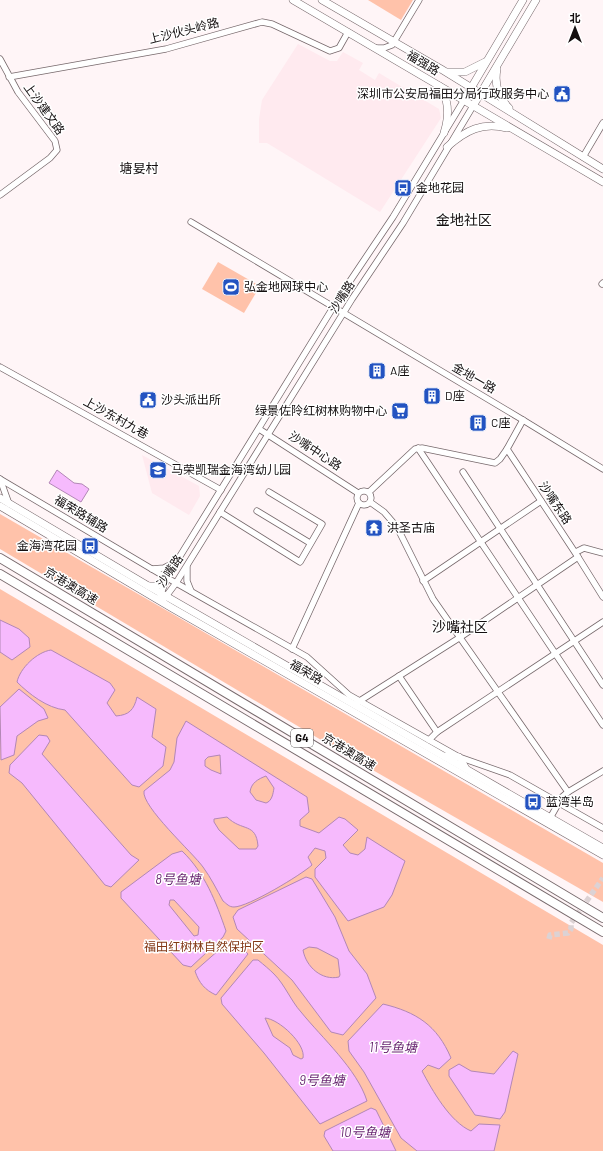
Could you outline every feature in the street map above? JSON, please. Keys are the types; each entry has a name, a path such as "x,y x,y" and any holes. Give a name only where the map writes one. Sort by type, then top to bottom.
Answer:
{"highway":[{"name":"京港澳高速","path":"0,558 603,918"},
{"name":"京港澳高速","path":"0,574 603,932"}],"main road":[{"name":"福强路","path":"293,0 603,182"},
{"name":"福强路","path":"322,0 441,69 603,169"},
{"name":"沙嘴路","path":"464,100 523,0"},
{"name":"沙嘴路","path":"473,106 536,0"},
{"path":"441,69 451,73 462,72 479,66 488,59"},
{"path":"500,60 496,82 499,96 521,119"},
{"path":"437,84 445,96 448,110 448,121 444,133"},
{"path":"447,147 463,134 477,127 497,126 517,131"},
{"name":"福荣路","path":"0,498 146,585 162,598 357,703 549,820 603,855"},
{"name":"福荣路","path":"0,506 549,820 603,848"},
{"path":"146,585 157,586 166,580"},
{"path":"443,756 460,757 466,769"}],"street":[{"path":"376,48 388,47 394,42 419,0"},
{"name":"上沙伙头岭路","path":"9,77 166,49 262,22 272,24 330,51 339,48 348,32"},
{"name":"上沙建文路","path":"0,59 18,92 54,138 57,148 55,153 50,158 0,195"},
{"name":"沙嘴路","path":"162,598 166,580 177,561 333,308 393,217 464,100"},
{"name":"沙嘴路","path":"162,598 176,583 189,563 343,314 402,223 473,106"},
{"path":"583,157 603,123"},
{"name":"金地一路","path":"191,222 523,420 603,470"},
{"name":"上沙东村九巷","path":"0,367 221,490"},
{"path":"369,492 412,451 418,448 495,463 507,449 523,420"},
{"name":"沙嘴中心路","path":"259,429 358,493"},
{"path":"418,448 603,725"},
{"name":"沙嘴东路","path":"507,449 577,554 603,597"},
{"path":"463,472 603,684"},
{"path":"0,479 9,504"},
{"name":"福荣路辅路","path":"0,479 166,580 176,583 311,660 357,703 460,757 510,775 603,828"},
{"path":"360,504 357,498 358,493 362,491 369,492"},
{"path":"220,512 300,562 322,524 270,492"},
{"path":"360,504 366,505 370,502 372,498 369,492"},
{"path":"423,580 541,501"},
{"path":"370,502 384,512 397,526 433,599 568,792"},
{"path":"292,649 360,504"},
{"path":"257,511 310,543"},
{"path":"357,703 459,638 538,584 584,548 603,553"},
{"path":"150,569 164,568 177,561"},
{"path":"189,563 187,582 193,593"},
{"path":"429,740 437,732 603,622"},
{"path":"399,676 437,732"},
{"path":"549,820 559,803 568,792 603,771"}],"shaded area":[{"path":"298,44 330,61 337,61 343,52 363,63 359,70 375,80 379,73 439,109 441,118 380,212 267,143 259,143 259,119 262,100"},
{"name":"马荣凯瑞金海湾幼儿园","path":"142,455 199,486 200,496 189,515 152,493"}],"green space":[{"path":"368,0 413,0 401,20"},
{"name":"弘金地网球中心","path":"218,262 260,286 244,313 202,289"},
{"path":"0,514 603,863 603,902 343,753 0,549"},
{"name":"福田红树林自然保护区","path":"0,589 603,945 603,1151 0,1151"}],"water":[{"path":"57,470 74,483 82,484 89,489 81,502 49,483"},
{"path":"0,620 19,629 29,638 30,647 12,660 0,652"},
{"path":"51,650 110,683 115,690 107,703 116,716 128,713 134,705 137,697 156,709 152,737 166,747 163,766 139,787 132,785 65,710 58,709 39,700 17,682 25,666 35,657"},
{"path":"19,689 44,709 48,718 38,721 17,736 14,755 1,760 0,707"},
{"path":"186,721 307,797 309,812 300,820 300,826 319,833 339,817 345,819 358,830 343,845 350,853 358,855 365,849 367,837 405,861 392,895 384,907 348,921 315,877 315,869 326,858 325,851 315,848 308,857 312,865 274,890 241,906 234,907 223,901 203,867 159,818 145,798 144,791 170,770 174,762 177,738","holes":["220,755 221,774 205,766 205,760 208,757","266,776 274,788 271,799 266,803 256,800 250,792 253,784","227,817 233,822 251,830 257,838 258,846 256,849 239,849 219,830 214,822 214,819"]},
{"path":"39,735 47,736 50,741 42,754 131,855 139,860 111,887 105,885 22,783 9,773 10,765"},
{"name":"8号鱼塘","path":"182,851 197,869 209,888 226,931 223,937 191,967 183,965 121,898 121,892 172,854","holes":["170,900 174,900 199,927 198,935 194,936 169,905"]},
{"path":"306,877 312,879 335,917 349,951 367,974 376,998 343,1035 331,1032 292,980 237,929 233,917 238,910","holes":["309,947 317,948 338,959 339,977 333,978 321,975 311,967 303,950"]},
{"path":"228,942 236,942 248,954 216,995 203,986 195,971"},
{"name":"9号鱼塘","path":"253,960 258,960 278,978 297,1008 338,1054 355,1077 367,1101 320,1124 264,1053 222,1004 221,998","holes":["265,1018 271,1019 284,1027 296,1039 303,1052 303,1058 301,1059 293,1055 290,1048 273,1036"]},
{"name":"11号鱼塘","path":"383,1004 406,1011 415,1016 432,1029 439,1037 451,1058 439,1069 428,1065 422,1071 442,1105 463,1127 471,1131 479,1124 500,1125 494,1151 417,1151 401,1138 364,1072 349,1051 348,1041"},
{"path":"513,1051 518,1054 505,1112 500,1119 475,1115 449,1076 449,1070 459,1064 471,1071 494,1074"},
{"name":"10号鱼塘","path":"371,1108 376,1110 396,1151 333,1151 324,1136 325,1131"}],"tunnel":[{"path":"549,939 550,935 568,933 571,929 571,923 603,878"}],"place":[{"name":"深圳市公安局福田分局行政服务中心","path":"562,94"},
{"name":"金地花园","path":"403,188"},
{"name":"弘金地网球中心","path":"231,287"},
{"name":"A座","path":"377,371"},
{"name":"D座","path":"432,396"},
{"name":"沙头派出所","path":"148,400"},
{"name":"绿景佐阾红树林购物中心","path":"400,411"},
{"name":"C座","path":"478,423"},
{"name":"马荣凯瑞金海湾幼儿园","path":"158,470"},
{"name":"洪圣古庙","path":"374,528"},
{"name":"金海湾花园","path":"90,546"},
{"name":"蓝湾半岛","path":"533,802"}],"district":[{"name":"塘妟村","path":"139,168"},
{"name":"金地社区","path":"464,220"},
{"name":"沙嘴社区","path":"460,627"}]}
